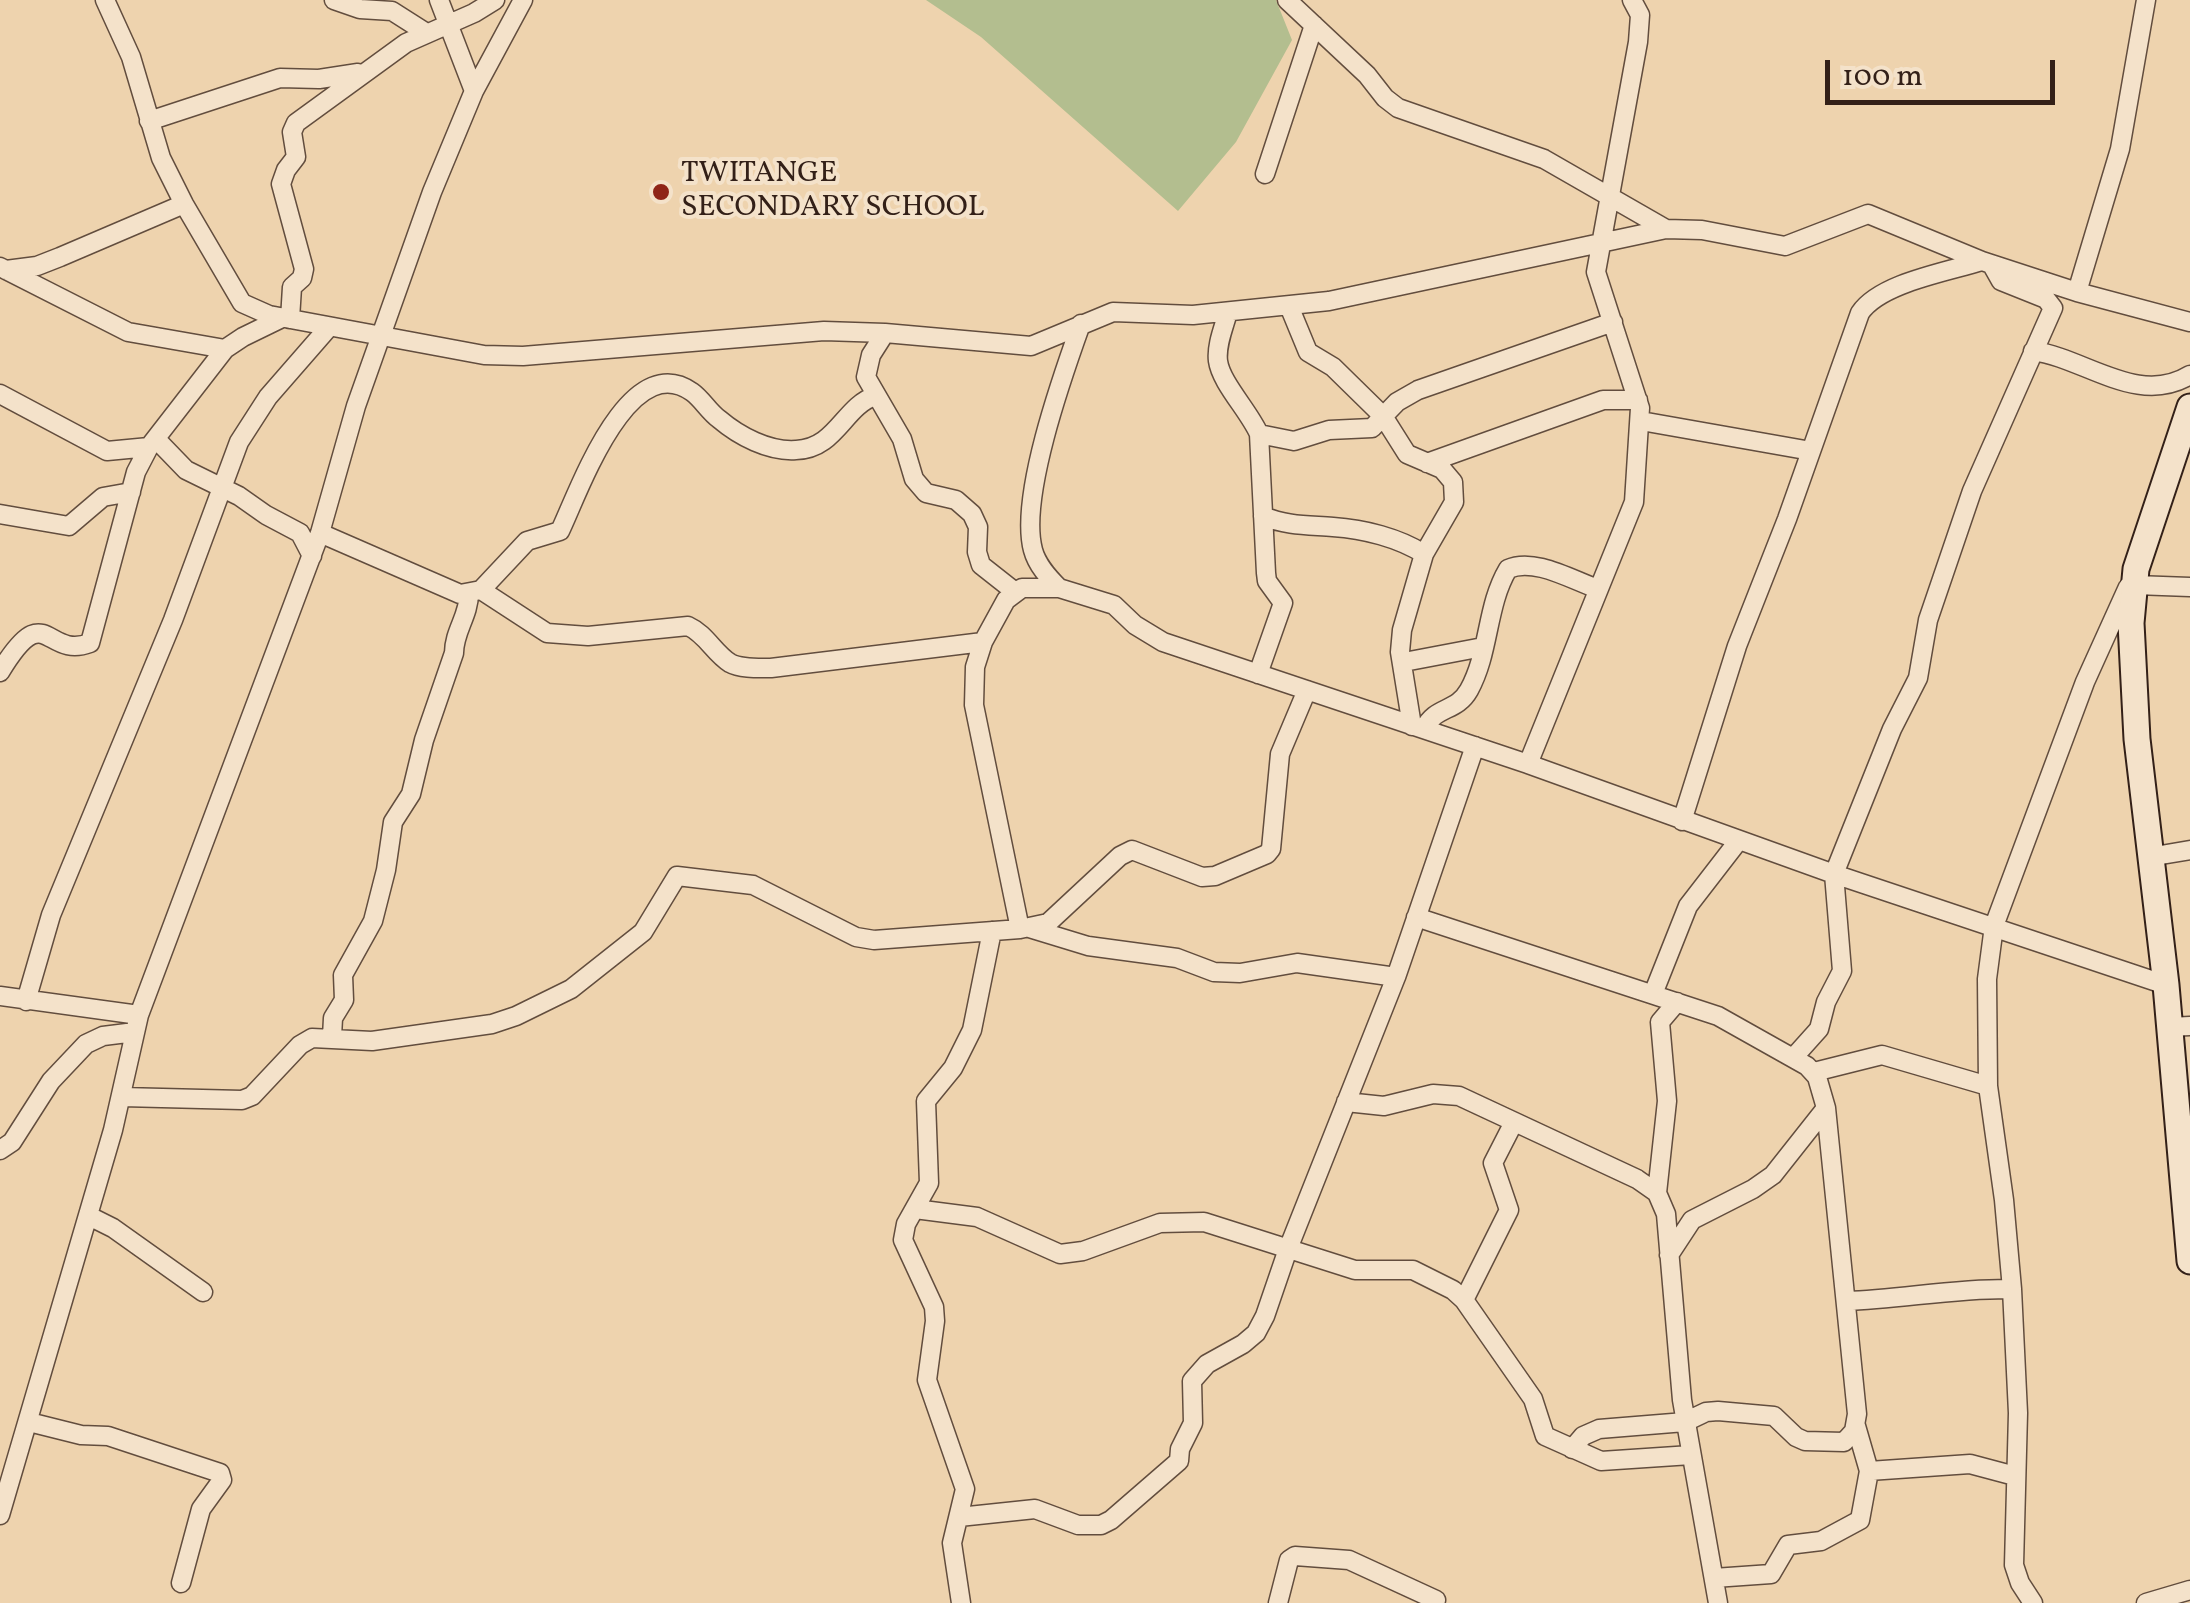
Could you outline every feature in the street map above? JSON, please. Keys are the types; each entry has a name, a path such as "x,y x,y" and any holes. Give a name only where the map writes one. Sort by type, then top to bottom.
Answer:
{"street":[{"path":"105,0 131,57 161,158 242,303 256,311 286,318 448,350 523,356 852,330 1031,346 1114,312 1193,315 1289,306 1400,287 1666,229 1702,230 1785,246 1872,214 1987,263 2190,322"},
{"path":"334,0 360,9 392,11 425,32"},
{"path":"438,0 474,92"},
{"path":"286,318 292,287 304,273 281,184 298,152 294,128 300,119 363,72 425,32 474,13 495,0"},
{"path":"0,1515 89,1216 122,1096 137,1023 312,556 344,444 432,192 474,92 522,0"},
{"path":"1286,0 1368,74 1384,98 1398,108 1544,159 1666,229"},
{"path":"1528,764 1634,502 1638,400 1596,272 1638,42 1640,15 1632,0"},
{"path":"2077,292 2120,149 2146,0"},
{"path":"1264,174 1314,25"},
{"path":"148,121 280,78 319,79 363,72"},
{"path":"2,268 36,266 184,204"},
{"path":"1793,1058 1819,1029 1826,1002 1842,972 1834,874 1892,729 1918,678 1928,620 1957,530 2051,314 2052,304 2000,281 1987,263"},
{"path":"1682,821 1732,662 1856,322 1866,305 1888,290 1987,263"},
{"path":"2,268 128,332 226,349"},
{"path":"1289,306 1308,352 1333,367 1383,416 1403,451 1448,475 1455,492 1454,502 1424,554 1402,630 1400,652 1418,728"},
{"path":"1228,312 1218,361 1259,434 1267,581 1283,603 1258,674"},
{"path":"3,662 32,634 41,633 75,646 90,644 136,472 153,443 226,349 243,336 286,318"},
{"path":"1259,434 1300,440 1329,430 1367,430 1397,402 1418,390 1613,322"},
{"path":"1059,588 1034,555 1029,507 1052,414 1081,324"},
{"path":"26,1000 51,915 250,421 329,326"},
{"path":"885,332 866,377 902,439 910,468 921,488 933,497 956,500 972,514 978,527 980,564 1014,591"},
{"path":"2033,352 2057,355 2116,380 2151,386 2172,385 2190,375"},
{"path":"332,1037 333,1018 344,1000 343,975 372,922 386,870 393,822 414,786 424,740 454,654 455,638 475,591 527,541 560,531 602,439 632,402 654,386 676,384 692,392 718,419 760,444 780,450 801,450 818,444 843,426 861,400 875,396"},
{"path":"0,394 107,451 153,443"},
{"path":"1427,463 1602,400 1638,400"},
{"path":"2034,1603 2020,1583 2014,1565 2018,1413 2004,1200 1988,1086 1987,978 1994,926 2085,682 2136,577 2190,406"},
{"path":"1640,421 1811,451"},
{"path":"153,443 180,466 300,533 312,556"},
{"path":"0,514 68,526 103,497 131,492"},
{"path":"1263,516 1296,526 1334,526 1392,538 1424,554"},
{"path":"320,533 448,590 475,591 546,633 588,636 688,626 698,630 729,662 754,668 983,642"},
{"path":"1418,728 1434,714 1461,702 1473,682 1504,576 1513,566 1534,567 1598,589"},
{"path":"2136,577 2190,586"},
{"path":"2136,577 2131,623 2136,739 2166,984 2180,1026 2189,1248"},
{"path":"1024,928 974,705 975,667 983,642 1006,600 1014,591 1030,586 1059,588 1118,607 1135,625 1163,642 1528,764 1834,874 2166,984"},
{"path":"1404,662 1484,647"},
{"path":"122,1096 242,1100 260,1089 306,1041 317,1036 384,1040 492,1024 516,1016 571,989 622,950 643,932 670,882 681,875 753,885 864,939 1024,928 1056,918 1120,856 1132,850 1210,877 1266,854 1272,841 1280,754 1307,690"},
{"path":"959,1518 1035,1509 1067,1522 1091,1526 1120,1514 1179,1461 1180,1449 1193,1422 1192,1381 1207,1364 1256,1333 1265,1316 1396,976 1474,746"},
{"path":"1653,994 1688,906 1739,840"},
{"path":"2148,857 2190,850"},
{"path":"1416,917 1729,1021 1814,1072 1826,1108 1856,1426 1869,1472 1864,1511 1857,1522 1821,1541 1788,1545 1771,1574 1714,1578"},
{"path":"1024,928 1088,946 1177,958 1214,972 1240,973 1297,963 1396,976"},
{"path":"961,1603 952,1553 964,1497 963,1482 927,1380 934,1307 903,1240 906,1224 929,1183 927,1098 952,1068 970,1036 992,931"},
{"path":"0,996 137,1023"},
{"path":"1677,1002 1660,1022 1667,1100 1657,1193 1666,1214 1686,1422 1718,1603"},
{"path":"0,1150 12,1142 51,1081 86,1044 137,1023"},
{"path":"1814,1072 1868,1057 1891,1056 1988,1086"},
{"path":"1346,1102 1384,1106 1449,1094 1637,1178 1657,1193"},
{"path":"1669,1255 1692,1220 1753,1190 1773,1175 1826,1108"},
{"path":"1464,1300 1508,1210 1493,1163 1514,1122"},
{"path":"915,1209 977,1218 1060,1254 1160,1223 1190,1220 1355,1270 1413,1270 1453,1290 1464,1300 1533,1400 1545,1436 1608,1462 1692,1456"},
{"path":"89,1216 114,1228 203,1292"},
{"path":"1846,1301 1936,1295 1971,1288 2012,1289"},
{"path":"1572,1450 1583,1436 1599,1429 1686,1422 1711,1411 1769,1414 1796,1437 1833,1444 1844,1442 1856,1426"},
{"path":"29,1422 81,1436 108,1436 220,1473 218,1487 198,1519 181,1583"},
{"path":"1869,1472 1970,1464 2015,1476"},
{"path":"1278,1603 1288,1560 1295,1556 1349,1560 1436,1600"},
{"path":"2146,1603 2190,1590"}],"green space":[{"path":"926,0 1276,0 1292,40 1236,142 1178,211 981,37"}],"place":[{"name":"TWITANGE SECONDARY SCHOOL","path":"661,192"}]}
